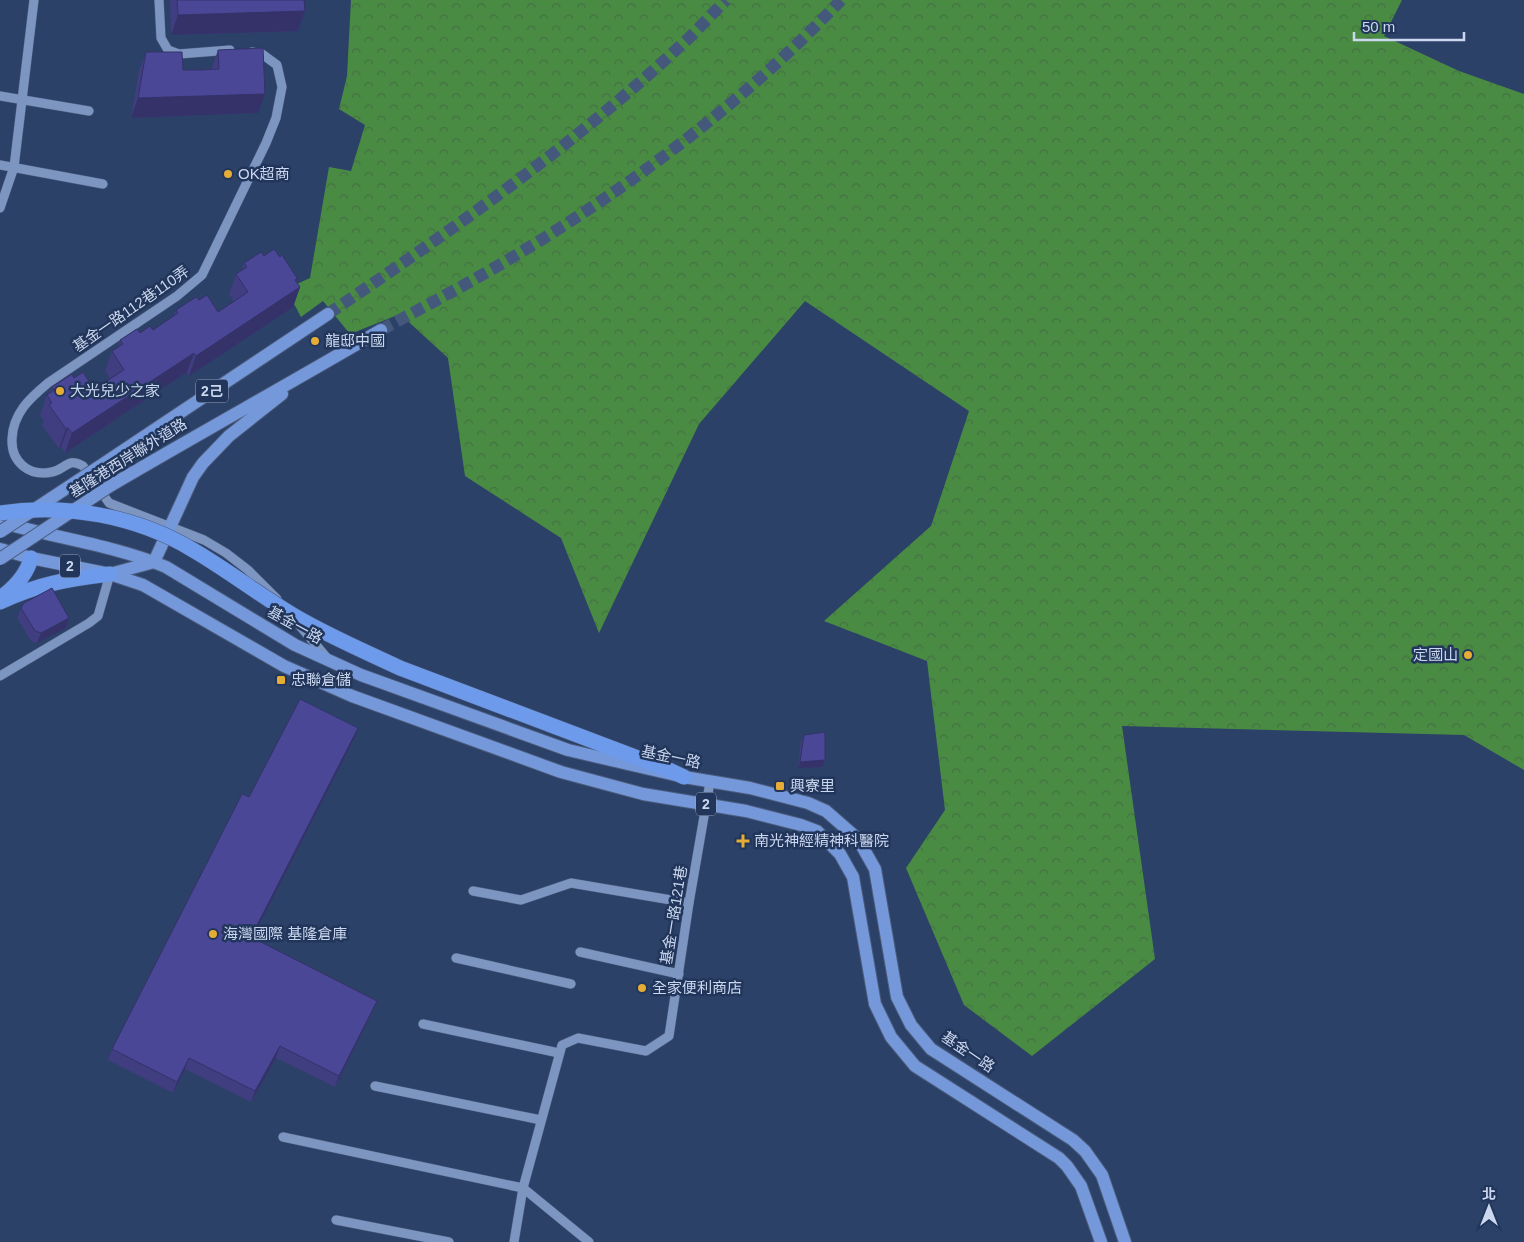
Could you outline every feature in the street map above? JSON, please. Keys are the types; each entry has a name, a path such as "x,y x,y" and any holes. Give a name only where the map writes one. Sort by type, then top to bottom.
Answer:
{"highway":[{"path":"0,513 28,510 69,511 120,519 143,526 192,549 298,618 355,648 400,668 666,769 684,778"},
{"path":"0,600 27,571 31,558"},
{"path":"0,600 48,583 110,574"}],"main road":[{"name":"基隆港西岸聯外道路","path":"0,532 328,314"},
{"name":"基隆港西岸聯外道路","path":"0,559 110,486 381,330"},
{"path":"110,574 154,562 193,477 209,456 230,436 307,374"},
{"name":"基金一路","path":"0,522 154,562 166,567 295,646 361,675 568,750 684,778 750,788 808,803 826,811 858,840 875,869 897,997 911,1025 931,1049 1073,1140 1079,1146 1102,1175 1125,1242"},
{"path":"29,531 31,558"},
{"name":"2","path":"0,549 31,558 110,574 151,588 284,666 352,696 561,772 643,794 746,811 817,831 840,854 853,877 875,1004 891,1037 915,1066 1059,1158 1081,1186 1101,1242"},
{"path":"318,681 330,661"},
{"path":"680,800 684,778"}],"street":[{"path":"0,208 14,168 34,0"},
{"name":"基金一路112巷110弄","path":"159,0 161,38 168,50 180,54 242,50 262,54 277,65 282,88 276,118 266,143 202,275 177,296 48,383 30,398 20,411 14,426 12,441 18,463 33,472 53,472 70,462 77,462 83,466 109,503 171,526"},
{"path":"0,96 89,111"},
{"path":"0,165 103,184"},
{"path":"171,526 204,540 226,553 248,570 274,596 330,661"},
{"path":"0,676 98,616 110,574"},
{"name":"基金一路121巷","path":"560,1053 562,1045 578,1038 646,1051 669,1036 710,782"},
{"path":"473,892 521,900 571,883 689,903"},
{"path":"580,952 679,974"},
{"path":"456,958 571,984"},
{"path":"423,1024 560,1053 523,1188 514,1242"},
{"path":"375,1086 541,1120"},
{"path":"283,1136 523,1188 589,1242"},
{"path":"336,1220 449,1242"}],"green space":[{"path":"351,0 1402,0 1384,36 1459,71 1524,94 1524,770 1464,735 1122,726 1155,959 1032,1056 964,1005 906,868 945,810 927,661 824,621 931,526 969,411 805,301 699,424 599,633 561,538 465,476 448,358 400,314 350,334 323,301 301,317 286,289 310,278 329,167 351,171 365,125 339,109 347,76"}],"building":[{"path":"177,0 304,0 305,11 178,15"},
{"path":"263,48 265,94 138,98 146,52 182,52 183,70 200,70 219,69 218,50"},
{"path":"274,249 280,257 282,255 297,278 295,280 300,287 196,356 194,353 72,433 68,428 66,429 49,405 52,403 47,395 54,390 52,387 72,374 74,378 83,372 94,389 124,370 112,351 123,344 120,340 137,329 140,333 150,326 153,330 178,313 176,310 196,297 199,300 207,295 218,312 248,292 236,274 247,267 244,263 261,252 264,256"},
{"path":"52,588 69,618 41,633 35,631 21,608 24,603"},
{"name":"海灣國際 基隆倉庫","path":"300,699 358,728 251,937 377,1001 339,1076 280,1046 255,1091 189,1058 177,1082 112,1049 242,794 249,797"},
{"path":"825,732 825,760 800,762 804,735"}],"tunnel":[{"path":"328,314 419,252 552,154 637,85 726,0"},
{"path":"381,330 479,277 618,190 734,100 807,35 841,0"}],"place":[{"name":"OK超商","path":"228,174"},
{"name":"龍邸中國","path":"315,341"},
{"name":"大光兒少之家","path":"60,391"},
{"name":"定國山","path":"1468,655"},
{"name":"忠聯倉儲","path":"281,680"},
{"name":"興寮里","path":"780,786"},
{"name":"南光神經精神科醫院","path":"743,841"},
{"name":"海灣國際 基隆倉庫","path":"213,934"},
{"name":"全家便利商店","path":"642,988"}]}
